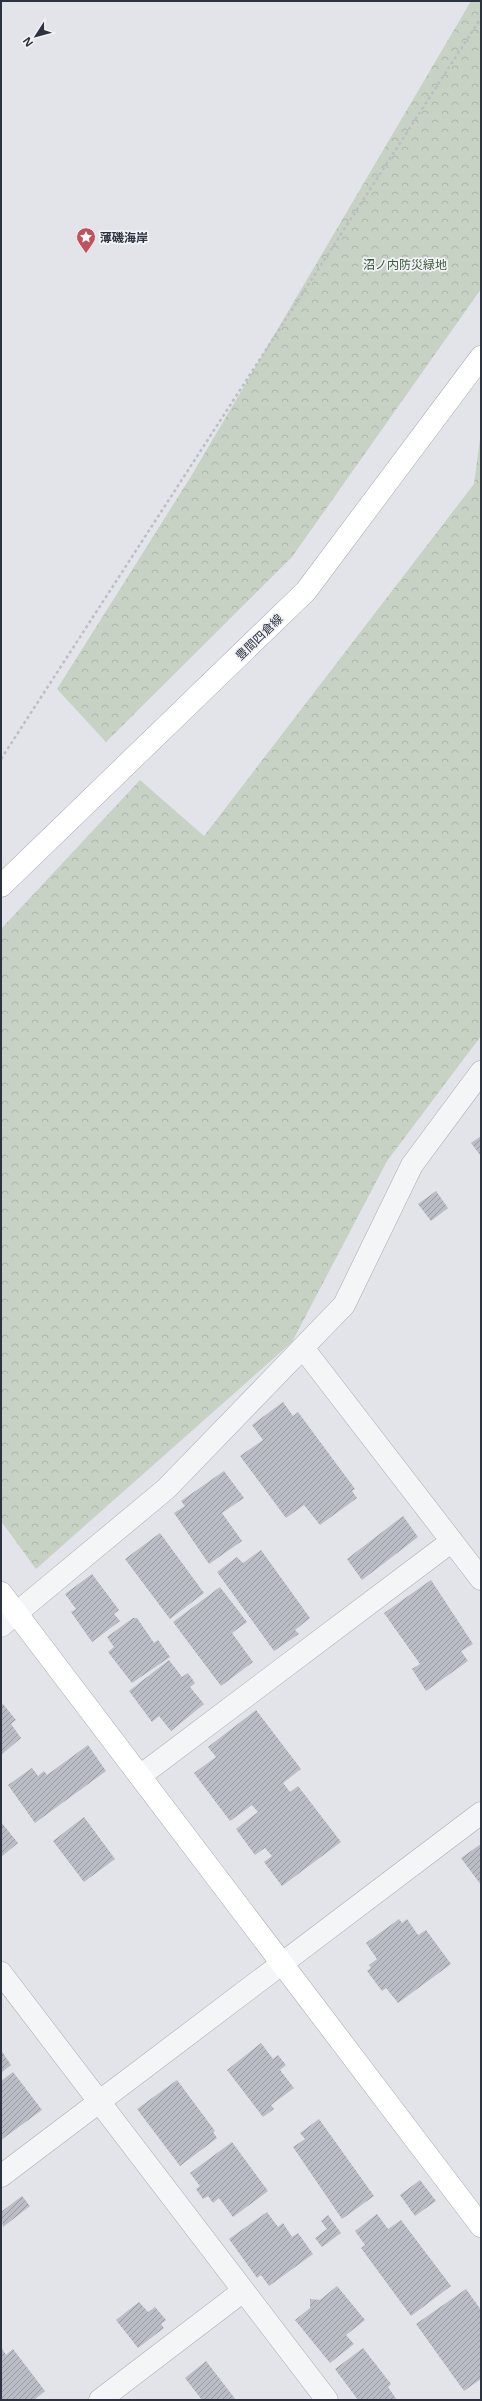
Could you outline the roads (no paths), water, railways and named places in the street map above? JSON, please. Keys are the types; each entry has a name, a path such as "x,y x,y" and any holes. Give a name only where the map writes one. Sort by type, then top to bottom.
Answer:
{"street":[{"name":"豊間四倉線","path":"1,886 306,591 481,357"},
{"path":"8,1619 166,1489 344,1305 412,1165 481,1072"},
{"path":"303,1348 481,1579"},
{"path":"140,1776 452,1541"},
{"path":"1,1593 8,1619 140,1776 481,2226"},
{"path":"1,2176 481,1812"},
{"path":"1,1973 327,2400"},
{"path":"100,2400 243,2291"}],"place":[{"name":"薄磯海岸","path":"86,254"}],"park label":[{"name":"沼ノ内防災緑地","path":"405,264"}]}
